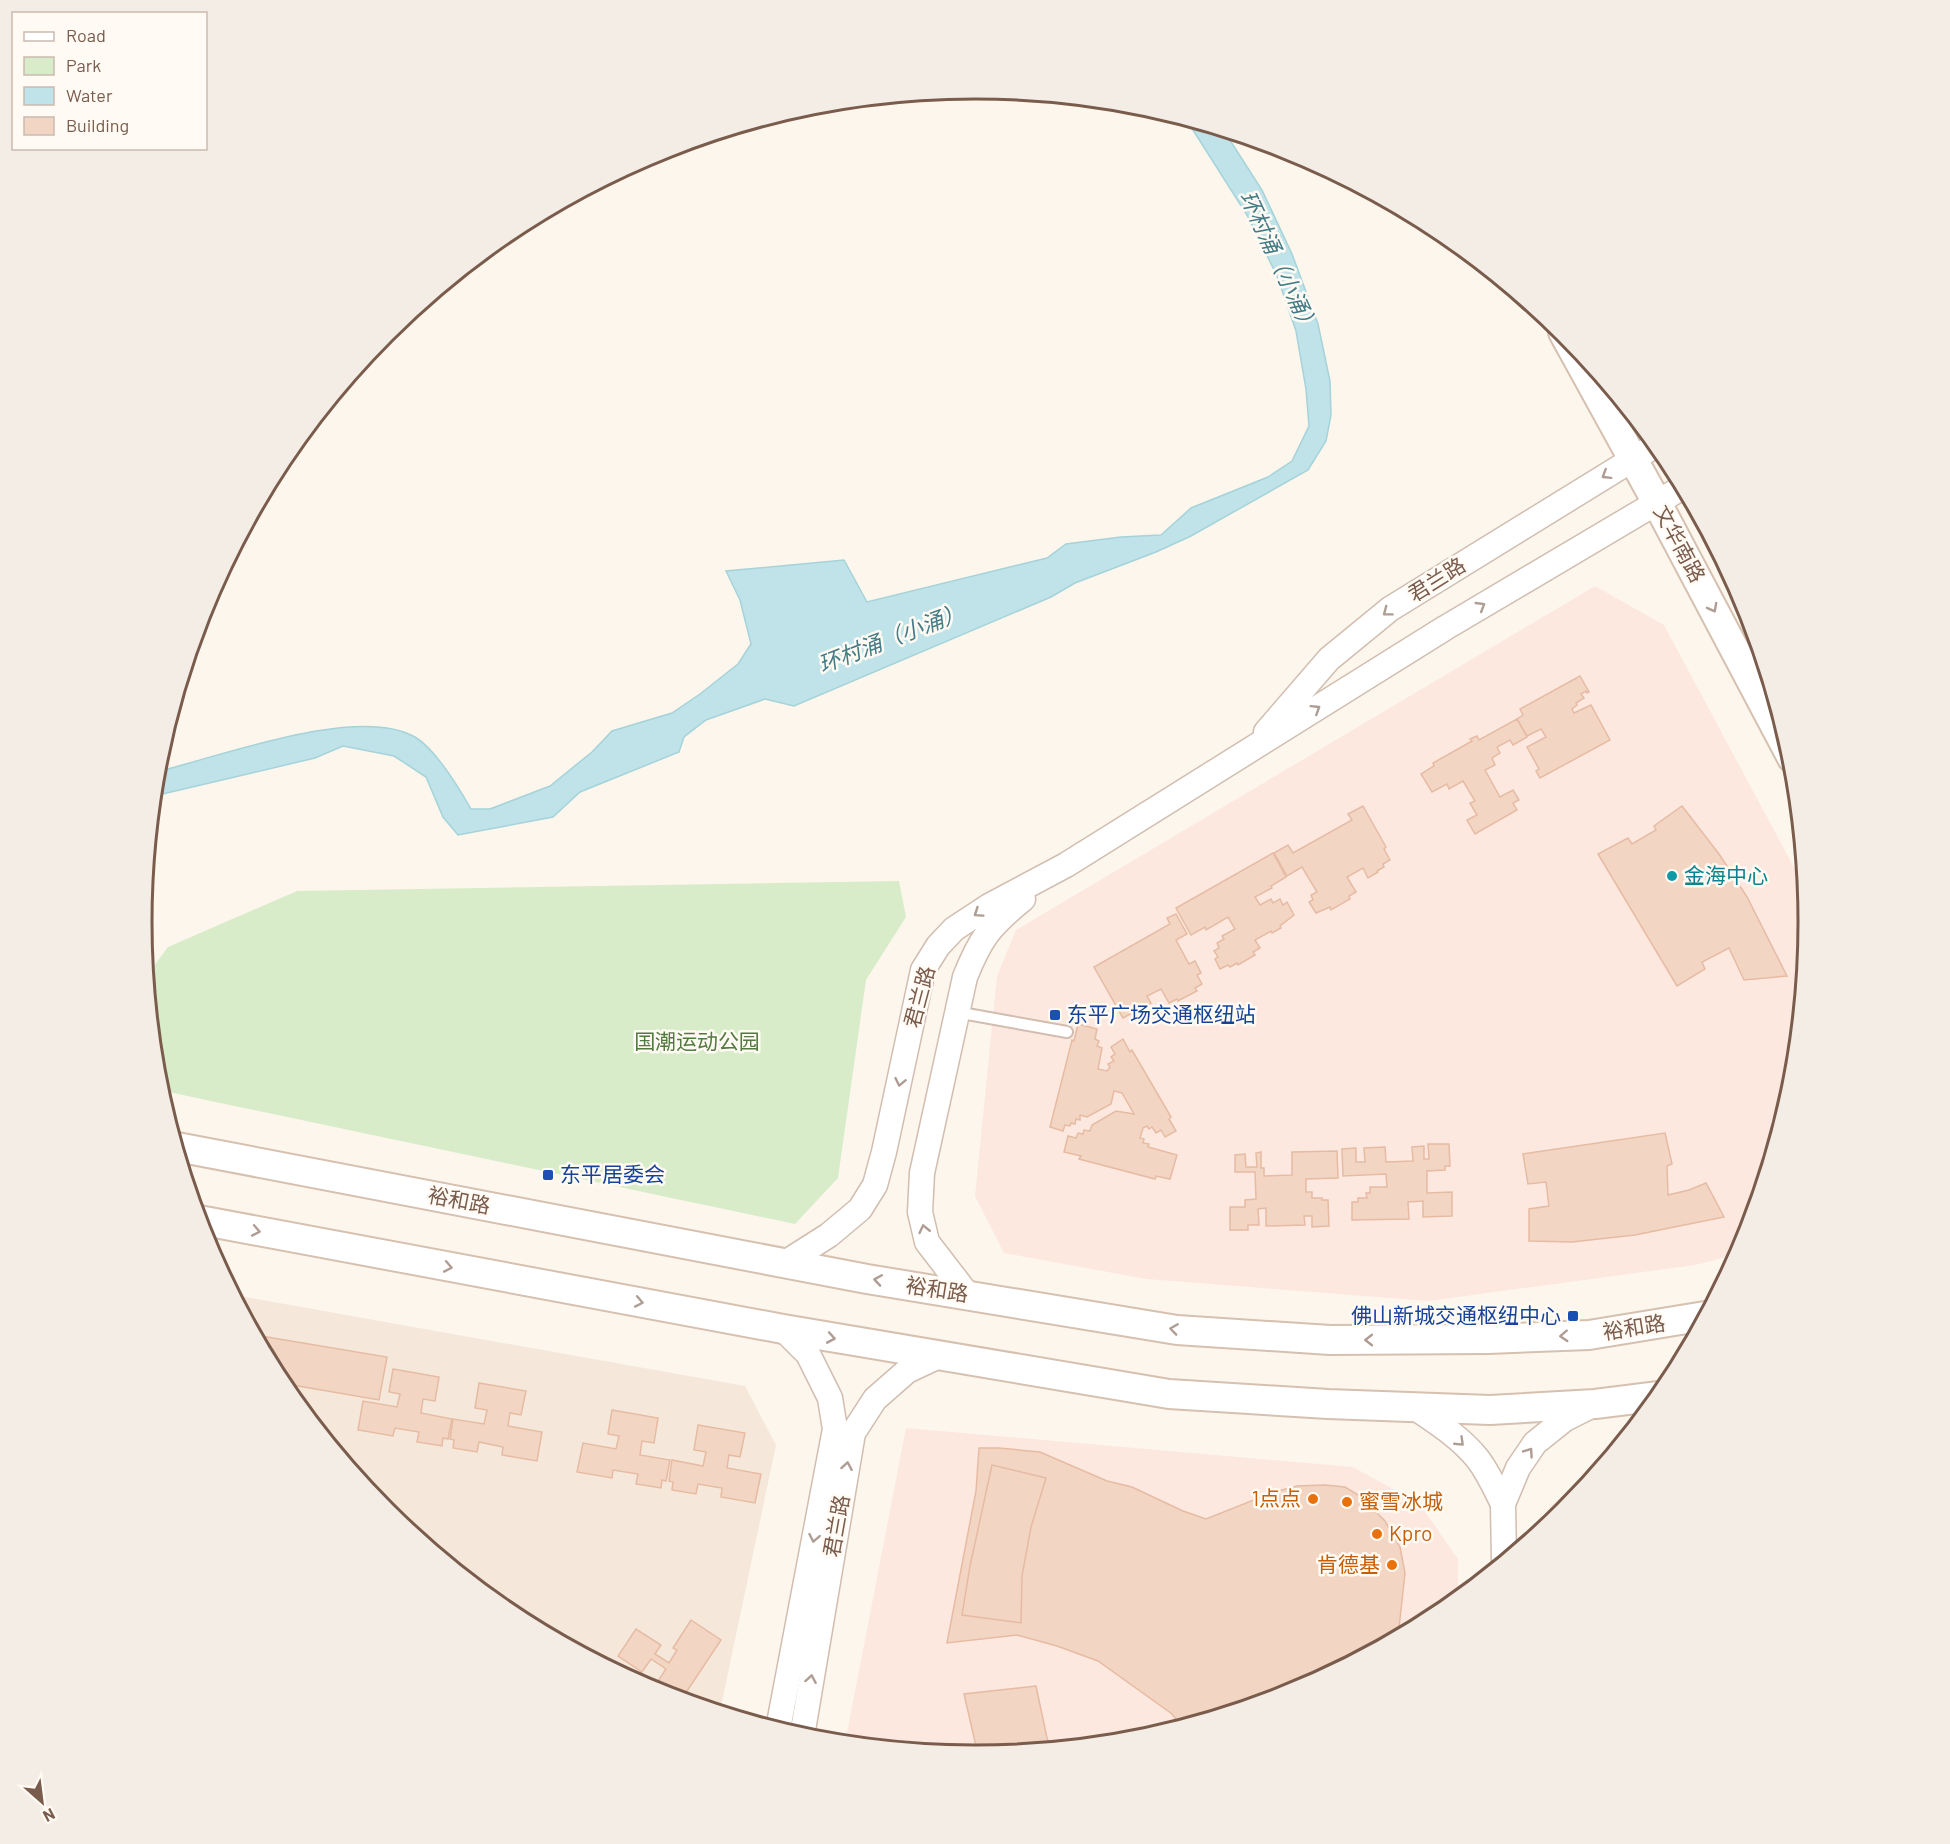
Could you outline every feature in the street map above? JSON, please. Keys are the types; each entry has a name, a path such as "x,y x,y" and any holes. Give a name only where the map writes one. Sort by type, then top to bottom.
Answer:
{"main road":[{"name":"文华南路","path":"1603,391 1645,451 1656,501 1773,722"},
{"name":"裕和路","path":"184,1148 867,1279 1177,1330 1330,1340 1488,1339 1589,1335 1697,1317"},
{"path":"209,1222 783,1329 1169,1394 1490,1410 1595,1404 1646,1398"}],"street":[{"name":"君兰路","path":"1248,752 1329,659 1390,609 1645,451"},
{"name":"君兰路","path":"785,1263 829,1235 860,1209 874,1185 884,1152 923,970 938,946 954,929 989,906 1066,865 1444,628 1675,491"},
{"path":"967,1294 927,1242 920,1212 922,1173 956,1012 965,977 976,949 995,922 1066,865"},
{"name":"君兰路","path":"780,1721 835,1429 830,1398 808,1354 783,1329"},
{"name":"君兰路","path":"803,1726 853,1433 875,1399 907,1371 939,1356"},
{"path":"1504,1552 1503,1504 1518,1467 1535,1443 1565,1419 1595,1404"},
{"path":"1414,1407 1451,1433 1476,1457 1490,1477 1503,1504"}],"lane":[{"path":"956,1012 1067,1032"}],"shaded area":[{"path":"1595,586 1664,625 1796,871 1798,922 1796,976 1791,1029 1782,1083 1770,1135 1754,1187 1726,1257 1695,1265 1429,1301 1146,1279 1004,1253 975,1196 997,976 1016,930"},
{"path":"243,1297 745,1386 776,1445 721,1704 660,1682 563,1635 474,1575 432,1541 356,1465 322,1423 262,1333"},
{"path":"906,1428 1353,1467 1419,1503 1458,1559 1458,1588 1386,1635 1290,1682 1188,1717 1082,1738 1029,1743 975,1745 921,1743 847,1734"},
{"path":"1584,1475 1550,1510 1550,1507"}],"green space":[{"name":"国潮运动公园","path":"899,881 906,917 866,980 838,1178 795,1224 170,1092 159,1029 154,966 168,947 297,891"}],"water":[{"name":"环村涌（小涌）","path":"1192,128 1230,140 1262,190 1292,254 1318,324 1330,381 1331,415 1326,441 1308,470 1191,536 1075,583 1051,597 794,706 765,699 706,720 684,737 679,752 580,792 553,817 458,835 443,817 426,777 394,756 343,746 315,758 163,794 167,769 288,736 359,726 390,728 415,737 438,760 471,809 490,809 550,786 592,752 612,731 672,713 738,664 751,644 740,600 726,571 844,560 867,602 1047,558 1066,544 1161,535 1191,508 1268,477 1292,461 1309,426 1306,389 1296,331 1277,276 1247,215"}],"building":[{"path":"1580,676 1589,692 1581,694 1584,698 1572,709 1574,713 1591,705 1610,740 1540,778 1536,771 1539,769 1527,747 1546,737 1541,729 1527,736 1517,719 1523,715 1520,709"},
{"path":"1517,719 1527,737 1513,745 1510,740 1497,747 1500,753 1492,758 1495,765 1485,770 1500,797 1513,790 1519,800 1513,803 1517,810 1475,834 1467,820 1477,815 1470,803 1475,801 1463,781 1449,789 1447,784 1432,792 1421,774 1434,766 1433,763 1472,741 1470,739 1477,736 1479,740"},
{"path":"1363,806 1386,847 1384,849 1390,860 1368,878 1363,868 1347,877 1356,892 1349,896 1350,899 1331,910 1330,907 1316,913 1309,902 1313,900 1311,895 1317,892 1302,867 1287,876 1274,853 1288,845 1293,853 1352,820 1348,814"},
{"name":"金海中心","path":"1682,806 1719,854 1747,897 1787,976 1744,980 1729,948 1702,962 1705,969 1677,986 1598,854 1628,838 1632,844 1656,830 1654,826"},
{"path":"1273,853 1286,877 1255,897 1260,905 1271,899 1273,903 1280,899 1283,905 1287,902 1294,915 1280,926 1281,928 1255,940 1260,948 1253,952 1255,955 1238,965 1237,963 1230,967 1228,965 1220,969 1215,959 1218,957 1214,951 1219,948 1217,943 1224,939 1222,936 1235,929 1228,917 1206,930 1205,927 1191,935 1176,908"},
{"path":"1176,914 1187,934 1176,940 1189,964 1195,961 1201,973 1197,975 1202,984 1195,988 1197,991 1169,1003 1161,989 1147,996 1151,1003 1142,1010 1144,1012 1134,1018 1132,1013 1123,1018 1094,967 1170,924 1167,918"},
{"path":"1078,1024 1097,1029 1095,1039 1099,1041 1097,1046 1102,1048 1098,1069 1107,1071 1110,1067 1108,1064 1114,1061 1111,1057 1115,1054 1111,1047 1123,1039 1130,1052 1132,1050 1171,1117 1169,1119 1176,1131 1165,1137 1161,1130 1156,1133 1152,1127 1149,1129 1147,1126 1143,1128 1140,1138 1144,1139 1143,1143 1149,1144 1148,1147 1177,1155 1170,1179 1156,1176 1155,1179 1079,1159 1081,1156 1064,1152 1068,1136 1076,1138 1078,1133 1083,1134 1084,1130 1090,1131 1092,1125 1116,1111 1134,1114 1122,1093 1114,1091 1111,1104 1087,1117 1080,1115 1080,1120 1076,1119 1075,1124 1071,1123 1070,1126 1065,1125 1063,1131 1050,1127"},
{"path":"1665,1133 1672,1164 1667,1166 1668,1195 1706,1183 1724,1217 1635,1235 1572,1242 1529,1241 1529,1209 1549,1206 1546,1182 1528,1184 1523,1154"},
{"path":"1428,1144 1449,1144 1450,1166 1445,1166 1445,1170 1427,1171 1427,1193 1452,1192 1452,1216 1423,1217 1423,1201 1408,1202 1409,1219 1352,1220 1352,1202 1358,1202 1358,1198 1367,1198 1366,1193 1370,1193 1370,1187 1387,1187 1386,1174 1343,1176 1342,1149 1356,1148 1356,1162 1365,1162 1364,1148 1385,1147 1386,1162 1413,1161 1412,1147 1424,1146 1424,1159 1429,1159"},
{"path":"1337,1151 1338,1178 1306,1179 1306,1192 1312,1192 1312,1198 1328,1200 1329,1226 1312,1227 1312,1216 1304,1216 1305,1225 1266,1226 1266,1208 1258,1209 1259,1225 1248,1225 1248,1230 1230,1230 1230,1207 1245,1207 1245,1200 1256,1199 1255,1172 1235,1172 1235,1155 1245,1154 1246,1167 1257,1167 1256,1153 1261,1152 1261,1168 1264,1168 1264,1176 1292,1175 1292,1152"},
{"path":"264,1337 387,1357 379,1400 296,1386"},
{"path":"393,1369 439,1377 435,1401 423,1399 421,1413 452,1419 448,1439 443,1438 442,1446 417,1442 419,1432 395,1428 393,1436 358,1430 363,1401 397,1407 400,1394 389,1392"},
{"path":"479,1383 526,1391 521,1415 510,1413 508,1426 542,1432 537,1461 502,1455 503,1447 479,1442 477,1452 453,1448 454,1440 450,1439 453,1419 484,1424 487,1410 475,1408"},
{"path":"612,1410 658,1418 654,1443 642,1441 640,1455 670,1460 666,1481 662,1480 661,1488 636,1484 638,1474 613,1470 612,1478 577,1472 583,1443 616,1449 619,1436 608,1434"},
{"path":"698,1425 745,1433 740,1457 729,1455 727,1468 761,1474 755,1503 721,1497 722,1488 698,1484 696,1494 672,1490 673,1482 669,1481 672,1460 703,1466 706,1452 694,1450"},
{"path":"979,1448 1040,1452 1107,1481 1132,1487 1206,1519 1274,1492 1297,1486 1345,1487 1360,1496 1385,1521 1400,1547 1405,1573 1399,1627 1339,1660 1290,1682 1240,1701 1176,1720 1172,1714 1098,1661 1057,1646 1017,1635 947,1643 976,1491"},
{"path":"992,1465 1046,1478 1031,1527 1022,1576 1021,1623 962,1615"},
{"path":"691,1620 721,1640 686,1692 658,1681 666,1669 651,1659 642,1672 618,1656 636,1629 661,1645 655,1654 669,1663 677,1650 673,1648"},
{"path":"1036,1686 1048,1741 976,1745 964,1694"}],"place":[{"name":"金海中心","path":"1672,876"},
{"name":"东平广场交通枢纽站","path":"1055,1015"},
{"name":"东平居委会","path":"548,1175"},
{"name":"佛山新城交通枢纽中心","path":"1573,1316"},
{"name":"1点点","path":"1313,1499"},
{"name":"蜜雪冰城","path":"1347,1502"},
{"name":"Kpro","path":"1377,1534"},
{"name":"肯德基","path":"1392,1565"}]}
